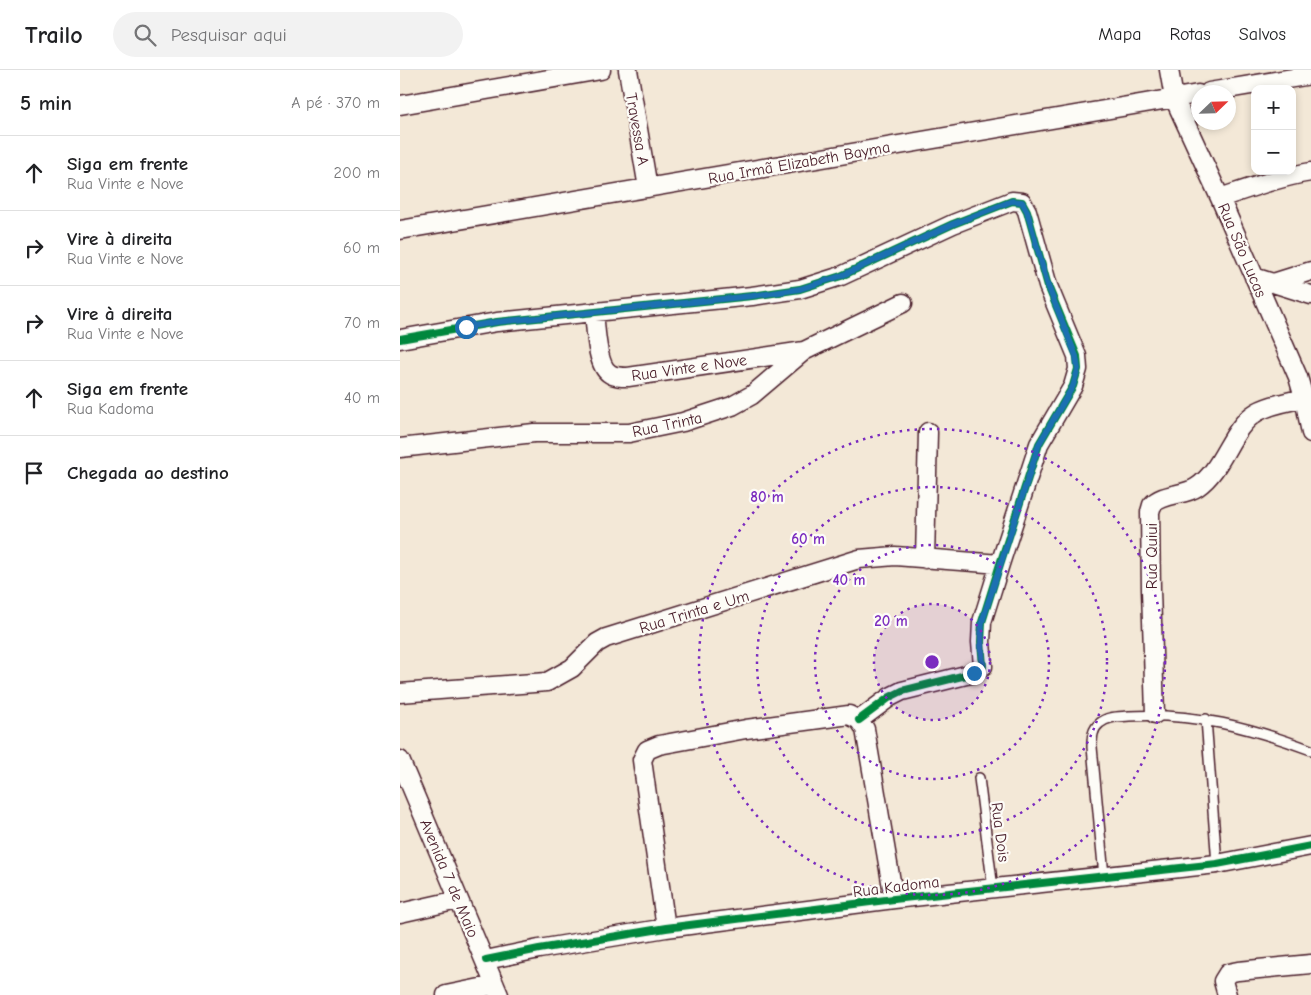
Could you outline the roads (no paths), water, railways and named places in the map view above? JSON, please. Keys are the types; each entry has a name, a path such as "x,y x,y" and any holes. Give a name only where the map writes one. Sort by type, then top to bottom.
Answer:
{"street":[{"path":"400,106 601,70"},
{"name":"Travessa A","path":"628,70 648,188"},
{"name":"Rua São Lucas","path":"1169,70 1174,98 1254,277 1305,377 1304,398 1311,433"},
{"path":"1236,88 1311,75"},
{"name":"Rua Irmã Elizabeth Bayma","path":"400,230 1191,95"},
{"path":"1220,198 1263,183 1311,172"},
{"path":"400,340 497,322 752,296 800,289 841,276 953,224 1012,201 1022,202 1027,211 1048,286 1076,356 1078,369 1073,386 1039,444 1000,564 982,622 983,666 974,673 902,692 890,697 858,720 849,715 746,729 659,745 647,750 642,760 666,928"},
{"path":"1273,283 1311,271"},
{"path":"1254,277 1311,296"},
{"name":"Rua Trinta","path":"400,448 534,434 629,433 683,422 732,406 752,395 804,351 903,303"},
{"name":"Rua Vinte e Nove","path":"594,312 599,355 605,370 610,375 618,377 672,371 804,351"},
{"name":"Rua Quiui","path":"1155,714 1150,590 1150,512 1152,505 1160,499 1190,491 1205,481 1214,471 1246,420 1256,412 1270,406 1304,398"},
{"path":"925,559 928,432"},
{"name":"Rua Trinta e Um","path":"400,693 547,682 572,668 597,643 606,638 859,559 895,556 1000,564"},
{"name":"Rua Kadoma","path":"858,720 865,729 894,899"},
{"name":"Avenida 7 de Maio","path":"400,760 458,900 486,960 497,990"},
{"name":"Rua Kadoma","path":"486,960 538,949 666,928 894,899 1217,864 1311,846"},
{"path":"400,913 458,900"},
{"path":"1227,995 1223,981 1228,973 1311,964"},
{"path":"446,995 497,990"}],"lane":[{"path":"1104,876 1092,747 1095,728 1099,723 1111,717 1155,714 1206,719 1250,730 1311,750"},
{"path":"1206,719 1217,864"},
{"name":"Rua Dois","path":"979,778 993,889"}]}
